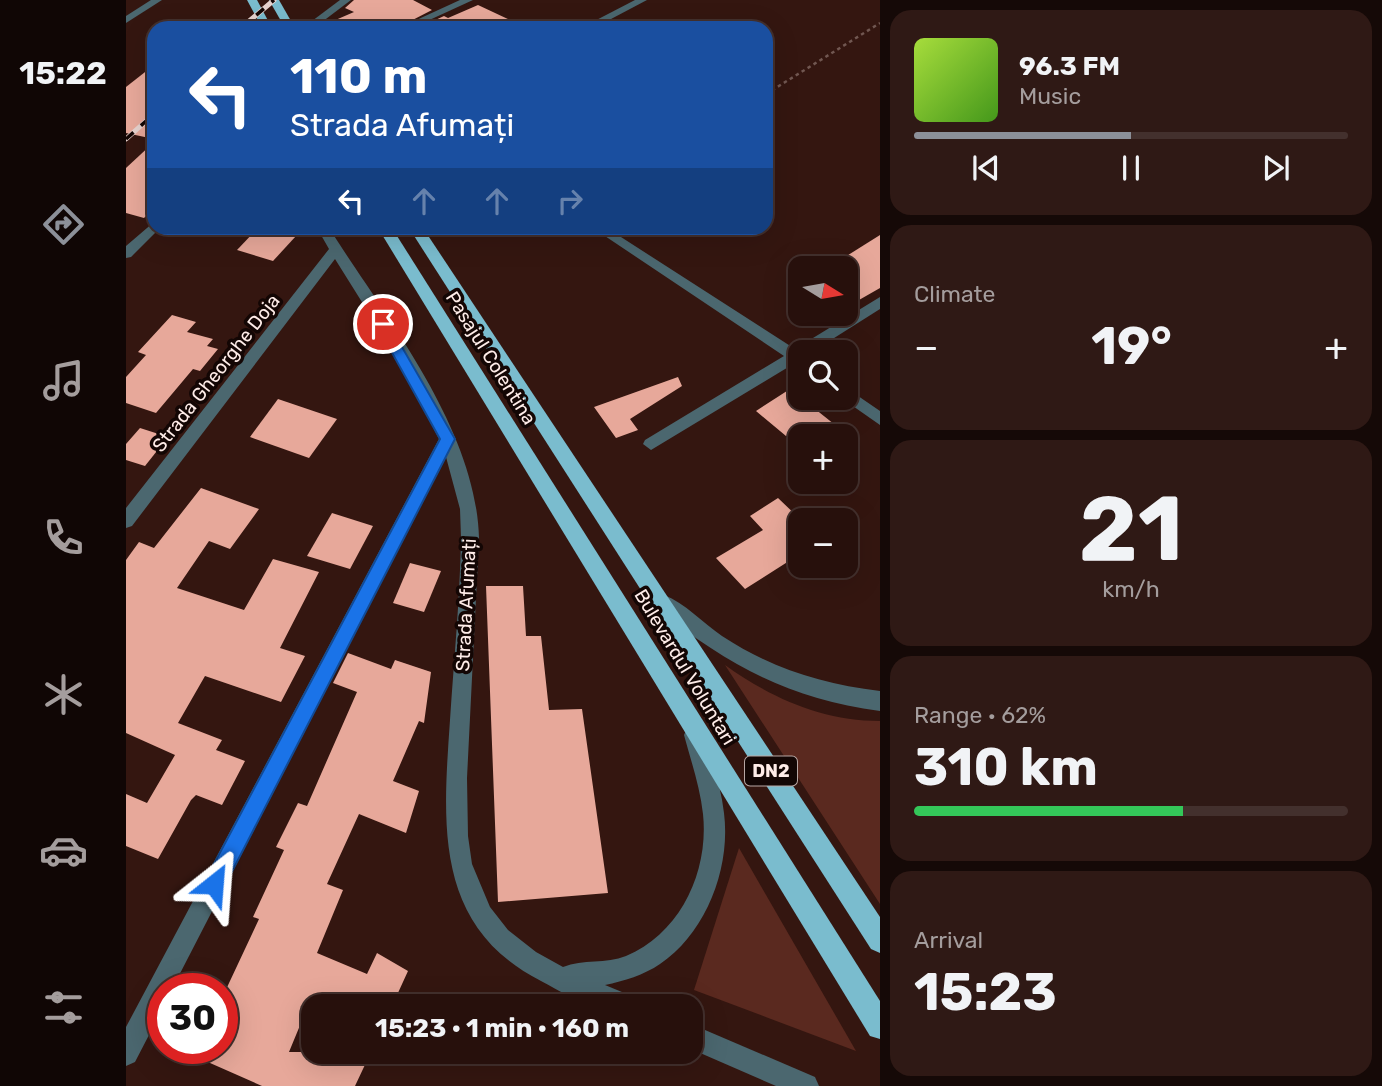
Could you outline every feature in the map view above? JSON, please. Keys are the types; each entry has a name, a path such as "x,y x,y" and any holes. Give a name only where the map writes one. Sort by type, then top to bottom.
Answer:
{"highway":[{"path":"252,0 263,21"},
{"path":"274,0 286,21"},
{"name":"Pasajul Colentina","path":"389,235 561,511"},
{"name":"Pasajul Colentina","path":"421,235 594,499"},
{"name":"Bulevardul Voluntari","path":"594,499 880,940"},
{"name":"Bulevardul Voluntari","path":"561,511 880,1026"}],"street":[{"path":"126,20 157,0"},
{"path":"318,21 346,0"},
{"path":"420,21 468,0"},
{"path":"600,21 642,0"},
{"path":"126,254 147,233"},
{"name":"Strada Afumați","path":"328,235 447,439 460,470 469,512 469,562 454,811 460,861 475,906 499,938 528,961 598,994"},
{"path":"610,235 788,348"},
{"name":"Strada Gheorghe Doja","path":"126,521 336,248"},
{"path":"822,340 880,302"},
{"path":"651,444 788,362"},
{"path":"858,403 880,419"},
{"path":"126,1053 447,439"},
{"path":"662,602 717,646 756,668 810,689 880,701"},
{"name":"Strada Afumați","path":"558,976 597,977 631,969 661,950 685,925 706,886 714,838 709,789 691,724"},
{"path":"703,1041 806,1086"}],"path":[{"path":"773,90 880,23"}],"shaded area":[{"path":"725,665 760,688 798,705 838,717 880,721 880,904"},
{"path":"739,848 856,1051 694,990"}],"building":[{"path":"354,0 413,0 432,10 411,21 333,21 354,12 345,8"},
{"path":"478,5 512,21 433,21 444,16 448,18"},
{"path":"147,70 147,138 126,133 126,87"},
{"path":"147,148 147,215 144,218 126,213 126,168"},
{"path":"251,235 296,236 273,261 237,250"},
{"path":"880,235 880,288 858,301 858,256 847,256"},
{"path":"172,315 196,322 187,332 213,339 207,346 218,349 200,371 193,369 156,413 126,403 126,377 146,355 138,352"},
{"path":"678,377 682,386 630,419 638,430 616,438 594,407"},
{"path":"788,390 788,410 816,410 834,424 788,424 786,436 756,411"},
{"path":"278,399 337,419 309,458 250,437"},
{"path":"140,428 168,437 145,466 126,460 126,444"},
{"path":"201,488 259,509 230,549 209,541 177,588 244,610 273,559 319,572 280,648 305,656 281,702 205,676 178,723 222,740 216,750 245,761 222,805 196,795 191,800 158,859 126,846 126,794 147,803 175,755 126,733 126,560 139,542 154,548"},
{"path":"778,498 788,508 788,562 745,589 716,558 763,530 750,516"},
{"path":"332,513 373,526 350,569 307,556"},
{"path":"410,563 441,571 424,612 393,603"},
{"path":"486,586 523,586 526,636 541,636 549,710 582,709 608,893 498,902"},
{"path":"348,653 391,669 395,660 431,672 424,723 419,721 393,781 419,791 406,833 359,814 327,884 343,890 317,953 367,974 377,953 408,971 397,994 301,994 301,1023 289,1052 301,1052 301,1064 365,1064 355,1086 262,1086 212,1064 238,1064 238,973 234,973 259,919 253,917 284,850 276,847 298,803 307,806 357,692 333,683"}],"railway":[{"path":"249,21 274,0"},
{"path":"126,139 147,120"}],"route":[{"path":"214,884 447,439 383,324"}]}
